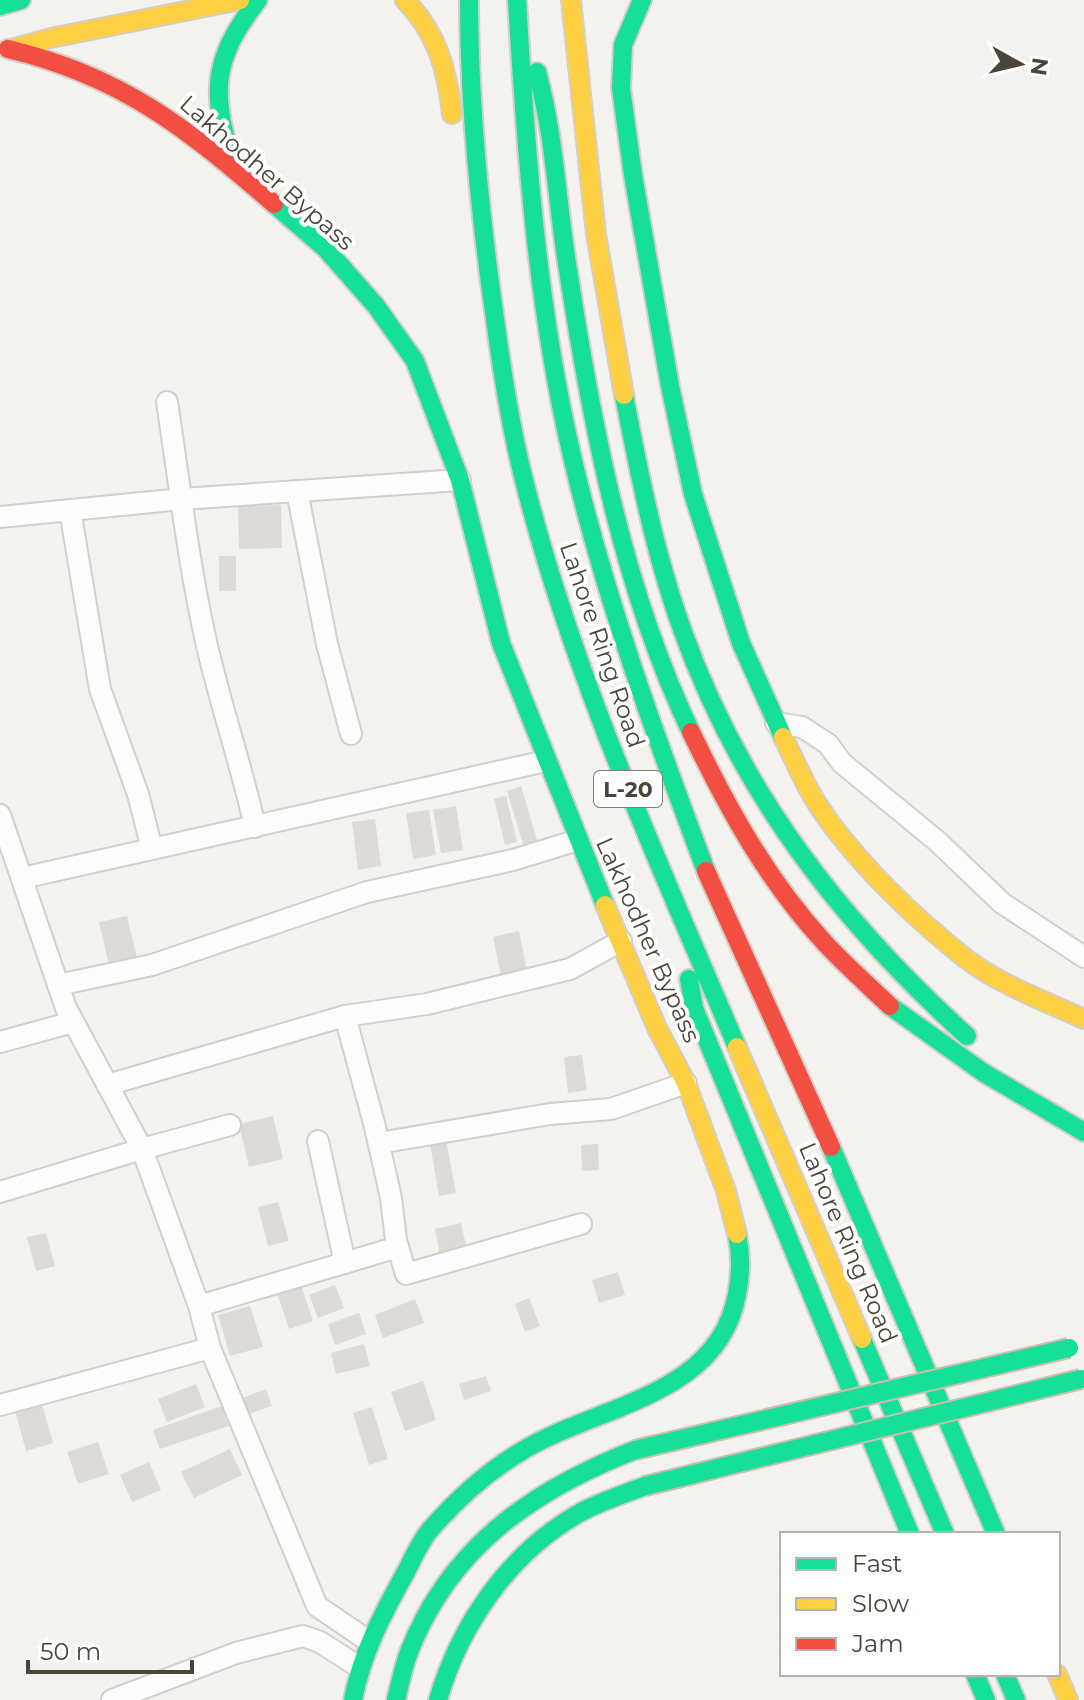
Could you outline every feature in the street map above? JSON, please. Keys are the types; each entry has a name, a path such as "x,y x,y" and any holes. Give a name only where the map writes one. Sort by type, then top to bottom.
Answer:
{"main road":[{"path":"0,6 21,0"},
{"path":"5,50 240,0"},
{"path":"234,169 217,109 219,70 229,38 258,0"},
{"path":"405,0 431,30 441,50 447,72 454,136"},
{"name":"Lahore Ring Road","path":"469,0 474,141 486,261 504,384 528,499 564,615 641,822 944,1532"},
{"path":"571,0 579,100 613,344 651,516 675,607 697,666 757,788 790,841 876,949 923,998 982,1047"},
{"path":"642,0 623,45 621,88 645,246 693,494 741,643 776,723 814,798 855,853 888,889 971,962 1084,1019"},
{"path":"517,1 549,113 575,315 589,395 616,511 666,673 711,773 775,880 810,925 851,969 889,1004 941,1044 1084,1132"},
{"name":"Lahore Ring Road","path":"517,1 525,134 543,305 572,456 606,580 650,720 709,880 815,1110 995,1532"},
{"name":"Lakhodher Bypass","path":"5,50 69,67 124,91 177,123 326,249 376,306 415,361 460,480 501,643 578,840 657,1028 686,1083 726,1191 739,1244 740,1278 733,1317 704,1361 675,1382 523,1450 470,1489 428,1532 370,1642 359,1667 353,1700"},
{"path":"482,360 504,477"},
{"path":"592,748 641,822"},
{"path":"672,893 694,1008 909,1532"},
{"path":"1007,1066 1084,1119"},
{"path":"396,1700 414,1637 439,1592 469,1552 502,1520 600,1462 635,1450 1077,1346"},
{"path":"438,1700 450,1660 488,1597 536,1545 574,1516 645,1486 1083,1379"},
{"path":"976,1676 986,1700"},
{"path":"1006,1676 1016,1700"},
{"path":"1058,1676 1068,1700"}],"street":[{"path":"167,402 192,574 217,693 243,770 255,827"},
{"path":"0,517 182,499 460,480"},
{"path":"297,491 327,644 351,734"},
{"path":"70,510 100,689 138,794 152,849"},
{"path":"776,723 802,727 828,744 842,763 937,841 1002,903 1084,957"},
{"path":"22,878 546,761"},
{"path":"0,815 58,985 73,1022 142,1149 199,1306 210,1348 317,1606 370,1642"},
{"path":"58,985 152,965 367,892 513,860 578,840"},
{"path":"107,1085 345,1016 427,1004 570,969 621,941"},
{"path":"345,1016 379,1143 406,1274 581,1224"},
{"path":"0,1042 73,1022"},
{"path":"379,1143 550,1114 611,1109 686,1083"},
{"path":"0,1192 230,1125"},
{"path":"318,1141 345,1263"},
{"path":"199,1306 398,1247"},
{"path":"0,1405 210,1348"},
{"path":"112,1700 236,1653 303,1636 320,1642 359,1667"}],"building":[{"path":"281,505 282,548 239,549 238,506"},
{"path":"219,556 236,556 236,591 219,591"},
{"path":"521,786 539,846 525,851 507,791"},
{"path":"506,796 517,842 505,845 494,799"},
{"path":"456,806 463,850 441,853 433,810"},
{"path":"429,810 436,855 413,859 406,813"},
{"path":"375,819 381,866 358,870 352,822"},
{"path":"127,916 138,962 110,969 99,922"},
{"path":"519,931 528,976 502,981 493,937"},
{"path":"582,1055 587,1090 568,1093 564,1057"},
{"path":"273,1116 283,1159 249,1167 239,1124"},
{"path":"446,1140 456,1193 439,1196 430,1144"},
{"path":"598,1144 599,1170 582,1171 581,1145"},
{"path":"278,1202 289,1241 268,1246 258,1207"},
{"path":"461,1223 468,1255 441,1261 435,1229"},
{"path":"46,1233 55,1266 36,1271 27,1237"},
{"path":"618,1272 625,1295 599,1303 592,1280"},
{"path":"300,1282 313,1321 289,1329 276,1290"},
{"path":"335,1285 344,1308 318,1318 309,1295"},
{"path":"529,1298 540,1326 525,1332 515,1304"},
{"path":"415,1299 424,1323 383,1338 375,1315"},
{"path":"250,1306 263,1347 230,1356 218,1315"},
{"path":"359,1313 366,1334 335,1345 328,1324"},
{"path":"364,1344 370,1366 336,1374 331,1353"},
{"path":"486,1376 491,1391 464,1400 459,1384"},
{"path":"423,1381 436,1420 405,1431 391,1392"},
{"path":"196,1384 205,1407 167,1422 158,1399"},
{"path":"266,1389 272,1406 246,1415 240,1399"},
{"path":"41,1400 53,1443 26,1451 14,1407"},
{"path":"222,1406 229,1426 160,1449 153,1430"},
{"path":"372,1407 388,1459 369,1465 353,1413"},
{"path":"98,1442 109,1474 78,1484 67,1452"},
{"path":"230,1449 242,1475 194,1498 181,1472"},
{"path":"149,1462 161,1490 132,1502 120,1475"}],"traffic: fast":[{"path":"0,6 21,0"},
{"path":"234,169 222,120 219,80 230,43 258,0"},
{"path":"469,0 473,123 485,245 505,384 524,480 544,553 592,696 648,838 737,1047"},
{"path":"517,0 535,230 550,343 572,456 615,614 706,871"},
{"path":"642,0 623,45 621,88 670,386 693,494 741,643 783,737"},
{"path":"537,72 552,146 577,329 613,506 646,621 691,732"},
{"path":"274,204 326,249 376,306 415,361 460,480 501,643 605,905"},
{"path":"624,395 648,513 672,601 706,689 733,745 764,799 836,900 877,947 967,1036"},
{"path":"689,979 694,1008 909,1532"},
{"path":"890,1006 984,1073 1084,1132"},
{"path":"831,1147 995,1532"},
{"path":"353,1700 368,1650 389,1603 423,1540 451,1508 485,1477 522,1451 552,1435 651,1394 681,1377 706,1356 726,1328 737,1294 740,1264 737,1234"},
{"path":"862,1339 944,1532"},
{"path":"635,1450 1069,1348"},
{"path":"645,1486 1081,1379"},
{"path":"396,1700 409,1652 426,1615 447,1582 472,1552 529,1504 562,1484 635,1450"},
{"path":"438,1700 447,1672 473,1619 508,1571 551,1531 576,1515 645,1486"},
{"path":"976,1676 986,1700"},
{"path":"1006,1676 1016,1700"}],"traffic: slow":[{"path":"11,49 240,0"},
{"path":"405,0 425,25 439,52 452,114"},
{"path":"571,0 596,234 624,395"},
{"path":"783,737 809,790 828,819 864,864 906,906 982,970 1084,1019"},
{"path":"605,905 657,1028 686,1083 726,1191 737,1234"},
{"path":"737,1047 862,1339"},
{"path":"1058,1676 1068,1700"}],"traffic: jam":[{"path":"8,49 86,74 152,108 212,152 274,204"},
{"path":"691,732 734,815 784,893 831,950 890,1006"},
{"path":"706,871 831,1147"}]}
